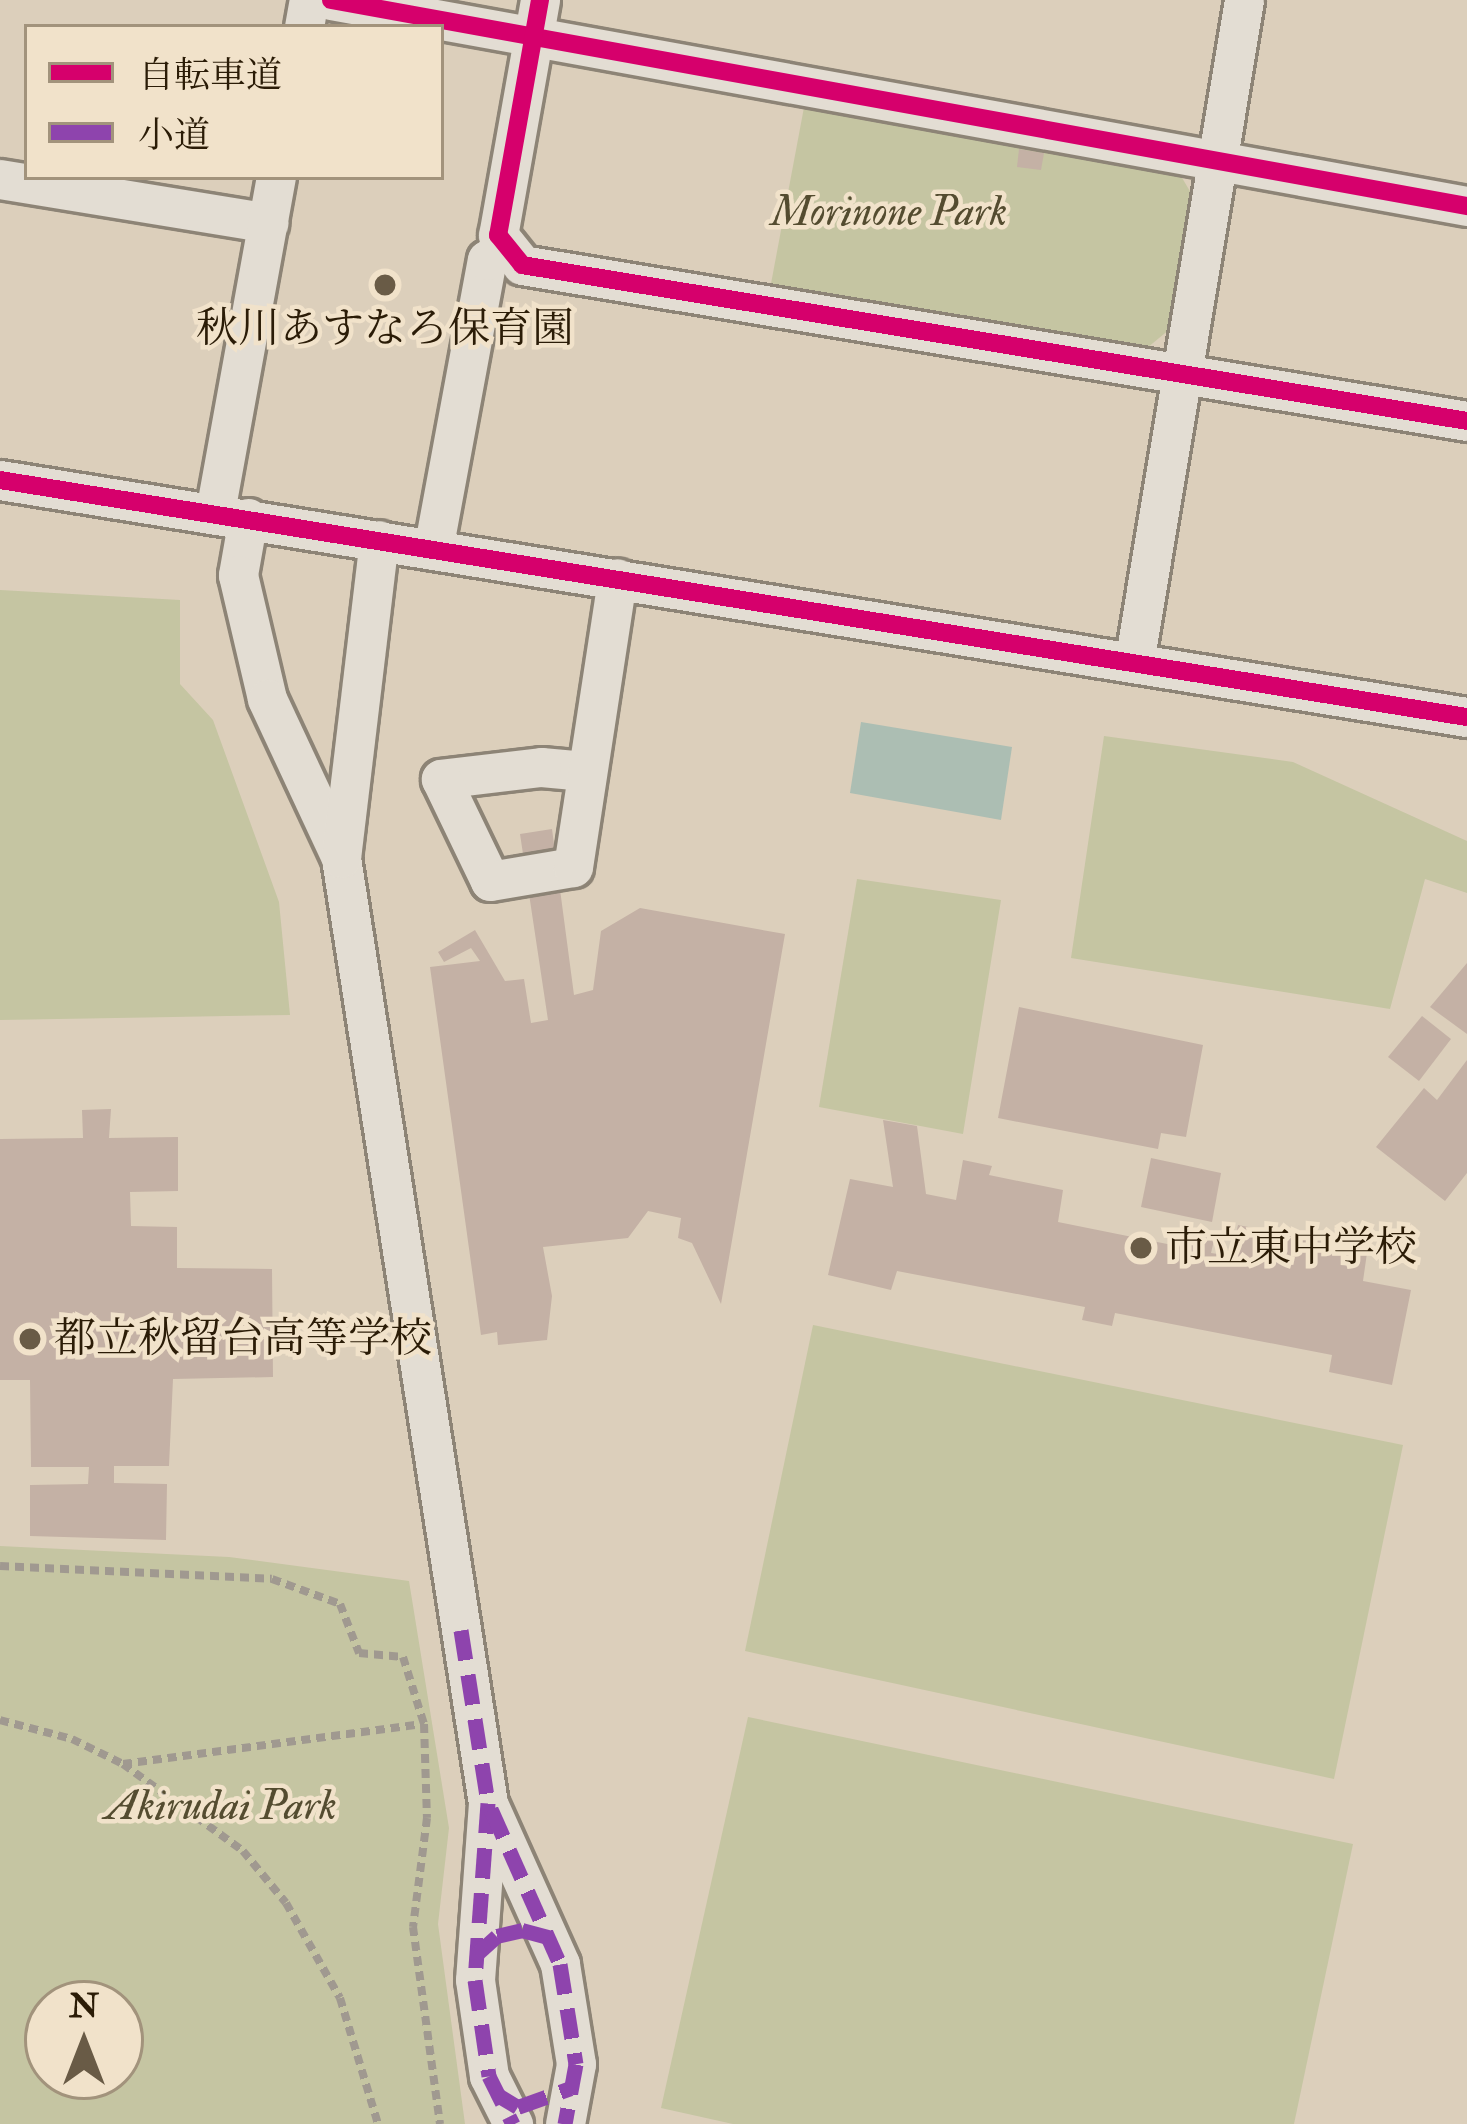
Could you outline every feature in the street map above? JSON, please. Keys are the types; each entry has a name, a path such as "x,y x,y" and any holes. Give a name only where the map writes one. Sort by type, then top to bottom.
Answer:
{"street":[{"path":"331,0 537,17 1216,160 1467,206"},
{"path":"1134,663 1244,0"},
{"path":"537,17 498,235 522,265 1467,421"},
{"path":"0,179 268,223"},
{"path":"275,180 231,515 238,575 267,699 341,858"},
{"path":"433,550 487,260 507,245"},
{"path":"0,480 1467,717"},
{"path":"380,540 341,858 488,1803 476,1955 489,2077 506,2110 568,2106 576,2064 552,1939 488,1803"},
{"path":"585,771 617,578"},
{"path":"476,1955 497,1936 522,1930 552,1939"}],"path":[{"path":"0,1566 272,1580 340,1604 359,1653 404,1657 424,1724 427,1818 413,1927 440,2124"},
{"path":"0,1720 72,1739 123,1764 243,1851 286,1903 360,2045 378,2124"},
{"path":"123,1764 424,1724"}],"green space":[{"name":"Morinone Park","path":"805,102 1175,166 1191,193 1170,329 1147,348 770,289"},
{"path":"0,590 180,600 180,684 213,720 279,902 290,1015 0,1020"},
{"path":"1104,736 1293,762 1467,841 1467,893 1425,879 1390,1009 1071,958"},
{"path":"857,879 1001,900 963,1134 819,1107"},
{"path":"813,1325 1403,1445 1334,1779 745,1651"},
{"name":"Akirudai Park","path":"0,1546 229,1557 409,1581 449,1828 438,1924 465,2124 0,2124"},
{"path":"748,1717 1353,1844 1294,2124 733,2124 661,2108"}],"shaded area":[{"path":"861,722 1012,747 1001,820 850,793"}],"building":[{"path":"1019,149 1044,153 1041,170 1017,167"},
{"path":"552,829 574,995 593,990 601,931 640,908 785,934 721,1304 692,1243 678,1238 681,1218 648,1211 628,1238 543,1247 552,1296 547,1340 498,1345 497,1332 481,1335 430,967 480,961 471,948 444,962 438,952 475,930 505,981 524,979 531,1023 548,1020 520,834"},
{"path":"1467,963 1467,1034 1430,1007"},
{"path":"1019,1007 1203,1045 1186,1137 1161,1133 1158,1149 998,1118"},
{"path":"1422,1016 1451,1039 1419,1081 1388,1057"},
{"path":"1467,1060 1467,1173 1445,1201 1376,1147 1424,1088 1437,1100"},
{"path":"111,1109 109,1138 178,1137 178,1191 130,1192 131,1226 177,1227 177,1268 272,1269 273,1377 173,1379 169,1466 114,1466 114,1483 167,1484 166,1540 30,1536 30,1485 88,1484 89,1467 31,1467 30,1380 0,1380 0,1139 83,1138 82,1110"},
{"path":"883,1120 917,1126 926,1194 956,1200 963,1160 992,1166 989,1175 1063,1190 1058,1222 1187,1248 1189,1231 1215,1236 1211,1253 1231,1256 1238,1225 1337,1245 1340,1232 1369,1239 1363,1281 1411,1290 1392,1385 1329,1372 1332,1355 1115,1313 1112,1326 1082,1320 1085,1307 897,1271 891,1290 828,1275 850,1179 893,1187"},
{"path":"1151,1158 1221,1173 1212,1222 1141,1207"}],"marked path":[{"path":"461,1630 488,1803 475,1980 489,2076 513,2124"},
{"path":"491,1809 560,1964 576,2064 565,2124"},
{"path":"476,1955 497,1936 522,1930 552,1938"},
{"path":"498,2095 518,2107 571,2088"}],"cycle path":[{"path":"331,0 1467,206"},
{"path":"540,0 498,235 522,265 1467,421"},
{"path":"0,480 1467,717"}],"place":[{"name":"秋川あすなろ保育園","path":"385,285"},
{"name":"市立東中学校","path":"1141,1248"},
{"name":"都立秋留台高等学校","path":"30,1339"}]}
